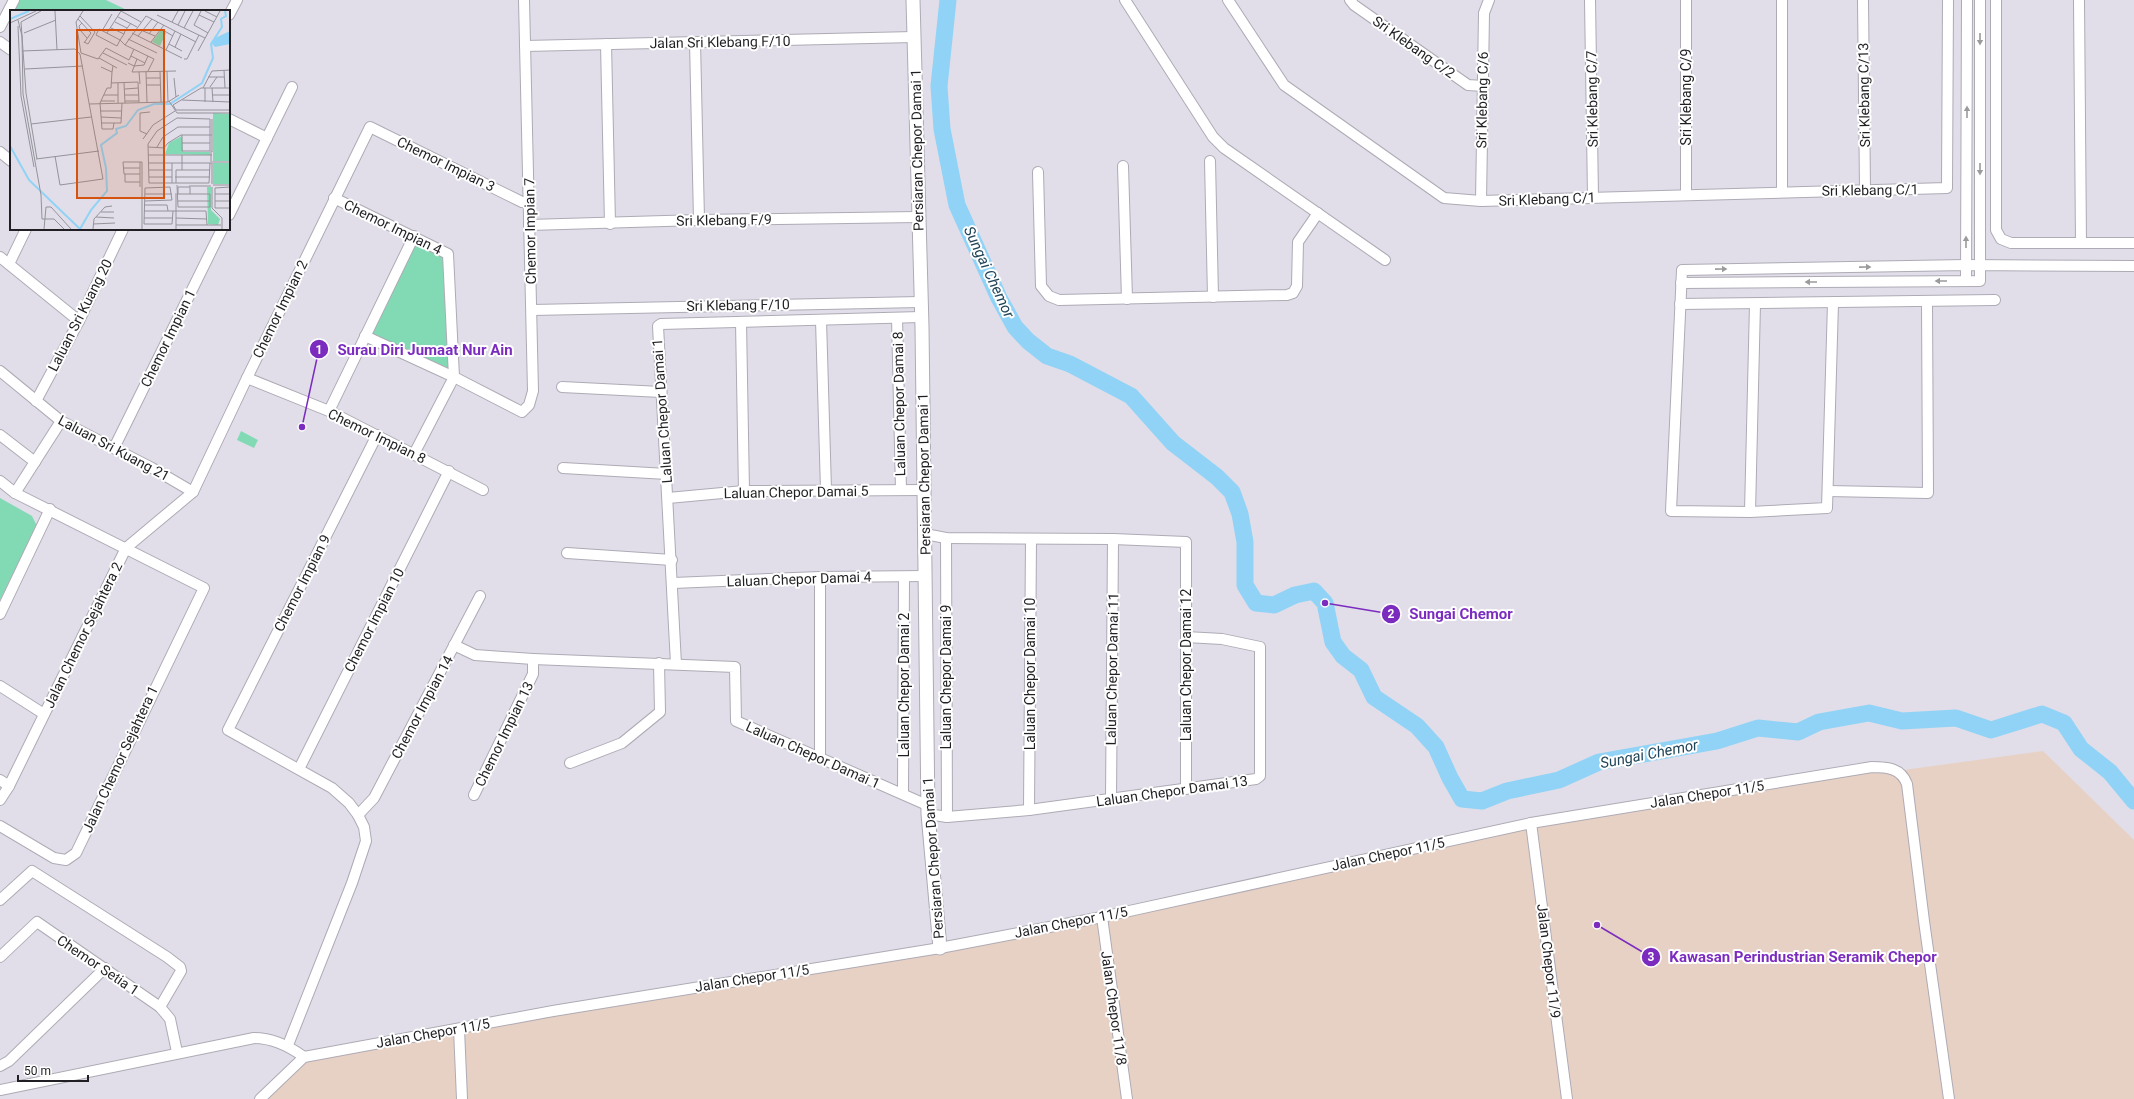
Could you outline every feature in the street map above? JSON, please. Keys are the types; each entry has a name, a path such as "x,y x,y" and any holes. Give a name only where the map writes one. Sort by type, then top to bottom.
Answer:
{"street":[{"path":"0,27 14,0"},
{"path":"230,13 236,0"},
{"name":"Chemor Impian 7","path":"454,377 522,412 529,405 534,391 524,0"},
{"name":"Persiaran Chepor Damai 1","path":"913,0 921,318 928,810 940,948"},
{"path":"1125,0 1212,137 1224,148 1385,260"},
{"name":"Sri Klebang C/1","path":"1228,0 1284,85 1444,198 1481,201 1686,194 1947,188 1948,0"},
{"name":"Sri Klebang C/2","path":"1350,0 1354,5 1468,85 1483,86"},
{"name":"Sri Klebang C/6","path":"1481,201 1484,13 1488,0"},
{"name":"Sri Klebang C/7","path":"1590,0 1593,197"},
{"name":"Sri Klebang C/9","path":"1686,0 1686,194"},
{"path":"1782,0 1782,192"},
{"name":"Sri Klebang C/13","path":"1863,0 1865,190"},
{"path":"1966,281 1967,0"},
{"path":"1681,283 1980,281 1980,0"},
{"path":"1996,0 1996,230 2001,239 2010,243 2134,243"},
{"path":"2079,0 2081,243"},
{"name":"Jalan Sri Klebang F/10","path":"525,46 914,37"},
{"path":"0,42 10,49"},
{"path":"695,42 699,220"},
{"path":"606,44 610,224"},
{"path":"230,213 292,87"},
{"path":"230,120 267,138"},
{"name":"Chemor Impian 2","path":"193,492 246,378 370,126"},
{"name":"Chemor Impian 3","path":"370,126 522,202"},
{"path":"0,152 10,160"},
{"path":"1210,161 1213,297"},
{"path":"1123,166 1127,299"},
{"path":"1038,172 1041,286 1049,296 1059,300 1287,295 1293,293 1297,286 1298,242 1318,213"},
{"name":"Chemor Impian 4","path":"334,198 448,254 454,377"},
{"name":"Sri Klebang F/9","path":"530,225 610,224 699,220 918,217"},
{"path":"9,264 26,230"},
{"name":"Laluan Sri Kuang 20","path":"36,401 79,321 123,230"},
{"name":"Chemor Impian 1","path":"114,448 222,230"},
{"path":"329,411 414,236"},
{"path":"0,257 79,321"},
{"path":"1833,303 1828,508 1750,512 1671,511 1682,270 1966,265 2134,266"},
{"path":"1680,304 1995,300"},
{"path":"1828,491 1928,493 1927,301"},
{"name":"Sri Klebang F/10","path":"532,310 556,308 920,302"},
{"path":"1750,512 1755,304"},
{"name":"Laluan Chepor Damai 8","path":"898,318 901,490"},
{"name":"Laluan Chepor Damai 1","path":"676,664 672,560 657,330 660,324 921,318"},
{"path":"821,320 826,490"},
{"path":"741,322 744,491"},
{"path":"365,336 454,377 414,454"},
{"name":"Laluan Sri Kuang 21","path":"0,371 61,421 114,448 193,492"},
{"name":"Chemor Impian 8","path":"246,378 329,411 449,471 483,490"},
{"path":"562,387 661,392"},
{"path":"16,493 61,421"},
{"path":"0,435 35,462"},
{"name":"Chemor Impian 9","path":"299,769 228,730 376,435"},
{"path":"563,468 666,474"},
{"name":"Chemor Impian 10","path":"299,769 449,471"},
{"path":"0,481 16,493 126,548"},
{"name":"Laluan Chepor Damai 5","path":"668,498 744,491 924,490"},
{"name":"Jalan Chemor Sejahtera 2","path":"0,800 4,783 44,714 126,548 193,492"},
{"path":"0,614 50,509"},
{"path":"925,534 946,538 1113,539"},
{"name":"Laluan Chepor Damai 9","path":"946,538 947,817"},
{"name":"Laluan Chepor Damai 10","path":"1029,810 1031,539"},
{"name":"Laluan Chepor Damai 12","path":"1113,539 1186,542 1186,789"},
{"name":"Laluan Chepor Damai 11","path":"1111,799 1113,539"},
{"name":"Jalan Chemor Sejahtera 1","path":"0,826 54,858 66,860 76,853 204,588 126,548"},
{"path":"567,553 672,560"},
{"name":"Laluan Chepor Damai 4","path":"673,583 820,577 925,576"},
{"path":"820,577 820,757"},
{"name":"Laluan Chepor Damai 2","path":"903,794 904,577"},
{"name":"Chemor Impian 14","path":"358,815 374,798 480,596"},
{"name":"Laluan Chepor Damai 13","path":"928,810 947,817 1029,810 1256,780 1260,776 1261,651 1257,645 1186,637"},
{"name":"Chemor Impian 13","path":"454,645 475,655 533,659 533,674 474,795"},
{"name":"Laluan Chepor Damai 1","path":"533,659 735,667 736,721 903,794 928,810"},
{"path":"570,763 622,743 660,712 659,663"},
{"path":"0,686 44,714"},
{"name":"Jalan Chepor 11/5","path":"304,1057 553,1011 940,948 1102,916 1531,822 1872,767 1888,767 1904,776 1907,784 1924,921 1949,1099"},
{"path":"288,1045 352,883 366,841 364,827 349,802 332,788 299,769"},
{"name":"Jalan Chepor 11/9","path":"1531,822 1566,1099"},
{"path":"0,900 32,871 167,957 180,967 181,971 160,1007"},
{"name":"Jalan Chepor 11/8","path":"1102,916 1127,1099"},
{"name":"Chemor Setia 1","path":"0,957 37,922 160,1007 170,1019 177,1052"},
{"path":"0,1066 8,1061 105,968"},
{"path":"459,1029 462,1099"},
{"path":"0,1090 177,1052 254,1038 263,1038 288,1045 304,1057 260,1099"}],"shaded area":[{"path":"2043,751 2134,840 2134,1099 259,1099 307,1052 940,948 1531,823 1872,767 1896,771"}],"green space":[{"path":"19,0 106,0 127,10 14,10"},
{"path":"414,236 448,254 454,377 365,336"},
{"path":"241,431 258,440 254,448 237,440"},
{"path":"0,498 32,516 37,526 0,600"}],"waterway":[{"name":"Sungai Chemor","path":"948,0 939,86 942,129 957,205 999,298 1015,327 1028,341 1047,356 1070,364 1131,396 1173,443 1217,477 1232,492 1240,514 1245,542 1245,585 1256,603 1274,605 1295,595 1314,591 1325,603 1333,642 1343,656 1361,670 1374,697 1417,726 1436,747 1450,778 1462,799 1482,801 1507,791 1559,780 1599,762 1717,741 1758,728 1798,732 1819,722 1869,713 1902,721 1956,718 1991,730 2042,714 2064,723 2081,749 2110,772 2134,801"}],"place":[{"name":"Surau Diri Jumaat Nur Ain","path":"302,427"},
{"name":"Sungai Chemor","path":"1325,603"},
{"name":"Kawasan Perindustrian Seramik Chepor","path":"1597,925"}]}
